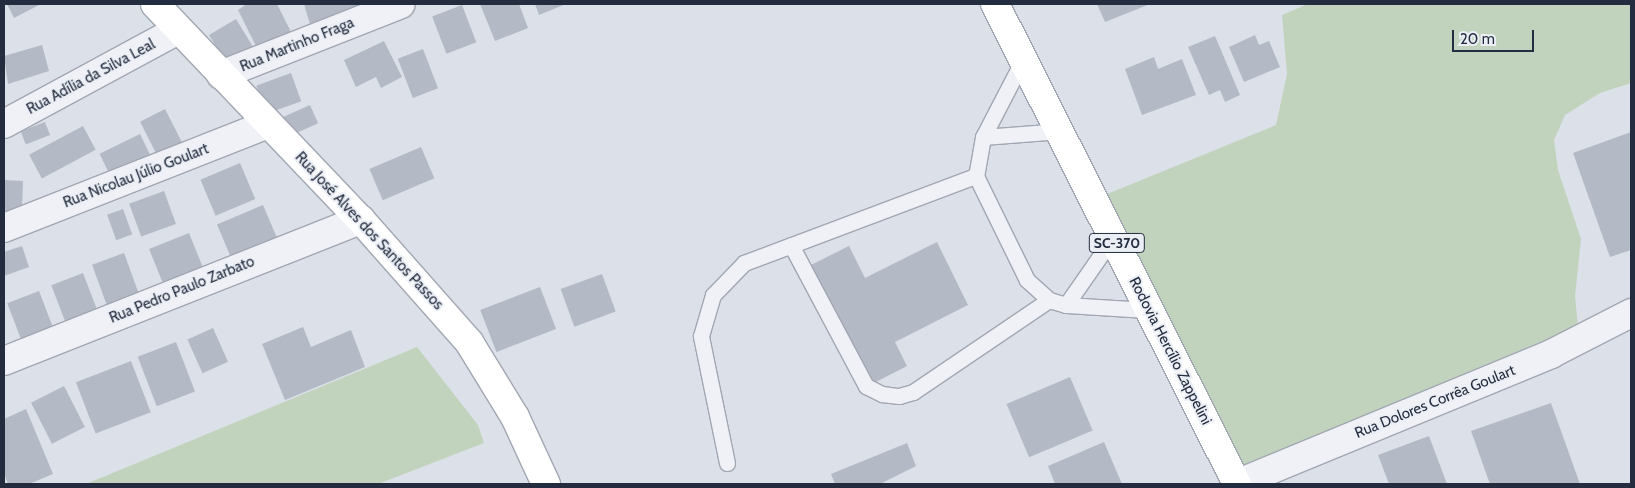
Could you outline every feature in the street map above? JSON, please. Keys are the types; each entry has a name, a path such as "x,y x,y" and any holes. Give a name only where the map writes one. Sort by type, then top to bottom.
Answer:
{"street":[{"name":"Rua José Alves dos Santos Passos","path":"156,4 178,30 361,220 469,342 515,416 546,484"},
{"name":"Rua Martinho Fraga","path":"221,75 401,4"},
{"name":"Rodovia Hercílio Zappelini","path":"995,4 1061,130 1114,236 1147,310 1237,484"},
{"name":"Rua Adília da Silva Leal","path":"4,124 178,30"},
{"name":"Rua Nicolau Júlio Goulart","path":"4,228 268,124"},
{"name":"Rua Pedro Paulo Zarbato","path":"4,361 361,220"},
{"name":"Rua Dolores Corrêa Goulart","path":"1237,484 1551,354 1631,313"}],"lane":[{"path":"1024,58 983,137 976,176 1027,280 1049,300 1066,305 1147,310"},
{"path":"983,137 1061,130"},
{"path":"727,463 701,336 713,295 744,263 976,176"},
{"path":"1066,305 1114,236"},
{"path":"791,245 866,386 882,394 898,396 913,392 1049,300"}],"green space":[{"path":"1308,4 1631,4 1631,83 1600,93 1565,115 1554,140 1558,170 1581,239 1575,296 1578,326 1242,467 1100,197 1276,125 1287,74 1282,15"},
{"path":"417,347 478,425 484,443 378,484 86,484"}],"building":[{"path":"7,4 41,4 14,18"},
{"path":"247,4 277,4 293,36 260,54 238,10"},
{"path":"304,4 376,4 312,31"},
{"path":"480,4 519,4 528,28 495,41"},
{"path":"535,4 566,4 539,15"},
{"path":"1097,4 1150,4 1105,22"},
{"path":"462,5 476,42 446,54 432,16"},
{"path":"236,19 258,55 227,64 209,35"},
{"path":"1255,35 1259,45 1269,41 1280,67 1244,82 1229,47"},
{"path":"1215,36 1240,95 1225,102 1220,90 1209,95 1188,47"},
{"path":"384,41 402,77 381,88 376,77 356,87 344,60"},
{"path":"42,45 49,71 8,84 4,56"},
{"path":"423,49 438,88 413,98 398,59"},
{"path":"1154,57 1158,69 1182,59 1196,95 1142,115 1125,69"},
{"path":"291,73 301,101 266,114 256,86"},
{"path":"310,105 318,123 291,135 283,117"},
{"path":"165,109 186,150 161,163 140,122"},
{"path":"45,122 50,135 26,144 21,131"},
{"path":"83,126 96,150 42,178 29,155"},
{"path":"1631,132 1631,250 1610,257 1573,153"},
{"path":"140,134 153,161 113,181 100,154"},
{"path":"421,147 434,178 383,200 369,169"},
{"path":"240,163 255,199 216,216 200,180"},
{"path":"4,180 23,181 22,210 4,217"},
{"path":"164,191 176,224 141,237 129,204"},
{"path":"263,205 280,245 234,264 217,225"},
{"path":"123,209 132,234 116,240 107,215"},
{"path":"189,233 208,280 168,296 149,249"},
{"path":"937,242 968,305 895,342 907,366 870,385 811,265 849,246 865,278"},
{"path":"22,246 29,267 4,276 4,252"},
{"path":"124,253 140,298 108,310 92,265"},
{"path":"83,273 97,309 65,322 51,285"},
{"path":"602,274 616,312 574,327 561,289"},
{"path":"540,287 556,329 496,352 480,310"},
{"path":"39,291 57,337 25,349 7,303"},
{"path":"303,327 311,347 351,330 365,367 285,400 262,344"},
{"path":"213,328 228,362 202,373 187,339"},
{"path":"176,342 195,391 157,406 138,357"},
{"path":"131,361 151,412 96,433 76,382"},
{"path":"1070,377 1093,430 1029,457 1006,404"},
{"path":"64,386 85,427 52,444 31,403"},
{"path":"1551,403 1580,484 1490,484 1471,431"},
{"path":"26,409 53,474 29,484 8,484 4,473 4,419"},
{"path":"1429,436 1447,484 1389,484 1378,455"},
{"path":"1104,442 1122,484 1055,484 1048,466"},
{"path":"907,443 916,466 880,484 835,484 831,474"}]}
